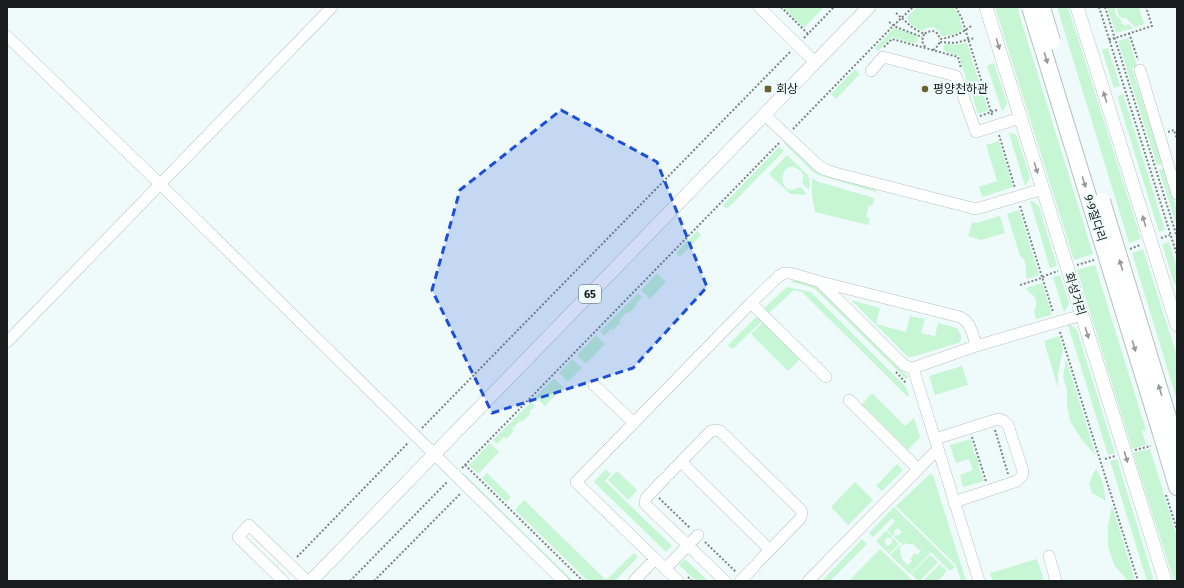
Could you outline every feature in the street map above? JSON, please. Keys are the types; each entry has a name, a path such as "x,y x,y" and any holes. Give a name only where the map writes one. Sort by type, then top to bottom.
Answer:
{"highway":[{"name":"9·9절다리","path":"1030,7 1166,428"},
{"name":"9·9절다리","path":"1042,7 1166,428"},
{"path":"1166,428 1177,446"},
{"path":"1166,428 1177,487"}],"main road":[{"name":"65","path":"310,581 869,7"},
{"name":"화성거리","path":"986,7 1165,581"},
{"path":"1077,7 1173,299 1177,325"}],"street":[{"path":"7,342 332,7"},
{"path":"759,7 816,63"},
{"path":"7,36 160,184 563,581"},
{"path":"870,71 883,57 956,76 976,132 1020,118"},
{"path":"1140,70 1177,194"},
{"path":"765,115 820,167 835,173 972,208 981,208 1043,189"},
{"path":"683,579 665,568 576,482 779,276 790,273 960,317 966,320 969,325 976,346"},
{"path":"821,282 903,364 913,368 976,346 1082,315"},
{"path":"751,303 826,377"},
{"path":"913,368 979,581"},
{"path":"594,385 634,423"},
{"path":"849,400 918,469"},
{"path":"808,581 918,469 936,444 998,419 1004,421 1008,425 1023,471 1022,476 1017,481 954,502"},
{"path":"725,581 645,504 646,498 711,431 715,430 720,431 801,510 802,514 800,518 740,581"},
{"path":"681,462 770,550"},
{"path":"283,581 238,537 249,525 307,581"},
{"path":"665,568 698,535"},
{"path":"1049,556 1056,581"},
{"path":"634,581 656,559"}],"path":[{"path":"781,7 808,34"},
{"path":"295,559 834,7"},
{"path":"350,581 913,7"},
{"path":"956,7 960,12 966,30 1138,581"},
{"path":"1099,7 1177,254"},
{"path":"1105,7 1177,237"},
{"path":"1109,40 1152,26 1146,7"},
{"path":"896,13 913,28 924,34"},
{"path":"889,22 922,37"},
{"path":"940,40 959,35 971,26"},
{"path":"910,32 913,28"},
{"path":"926,48 923,44 922,37 931,30 939,35 940,40 936,48 933,50"},
{"path":"1129,33 1140,64 1140,70"},
{"path":"959,35 960,42"},
{"path":"951,38 952,43"},
{"path":"940,40 952,43 975,38"},
{"path":"968,90 989,83"},
{"path":"893,370 907,384"},
{"path":"999,428 994,429 1008,475 1011,474"},
{"path":"966,438 972,436 986,483"},
{"path":"1132,451 1151,446"},
{"path":"465,465 583,581"},
{"path":"374,581 467,486"},
{"path":"683,579 692,581"}],"highlighted area":[{"path":"561,110 657,162 707,287 633,368 492,413 432,290 460,190"}],"green space":[{"path":"783,7 824,7 804,28"},
{"path":"917,7 953,7 958,13 963,29 953,35 941,36 940,32 934,27 926,28 923,31 918,29 911,24 907,17"},
{"path":"995,7 1017,7 1093,254 1074,260"},
{"path":"1057,7 1068,7 1141,239 1129,243"},
{"path":"1107,7 1115,7 1115,14 1121,20 1121,23 1125,26 1128,24 1133,28 1116,33"},
{"path":"1118,7 1139,7 1144,24 1135,27 1126,18 1119,16 1117,12"},
{"path":"894,28 917,35 917,42 912,43 892,37 878,51 875,48"},
{"path":"1128,38 1137,66 1132,68 1163,164 1157,165 1118,41"},
{"path":"948,43 954,45 967,43 979,82 968,86 959,56 946,52 943,49 944,45"},
{"path":"1108,48 1120,86 1114,88 1102,50"},
{"path":"994,63 1007,103 1002,111 987,66"},
{"path":"855,69 860,74 836,99 831,94"},
{"path":"982,89 988,111 978,114 971,92"},
{"path":"1123,94 1165,230 1159,232 1117,96"},
{"path":"1009,133 1015,134 1017,137 1030,177 1025,186"},
{"path":"785,141 814,170 819,173 876,190 876,192 818,175 784,143"},
{"path":"999,141 1013,187 982,197 979,187 997,181 986,145"},
{"path":"779,147 784,151 727,209 723,205"},
{"path":"787,155 808,175 810,184 809,190 802,183 802,173 798,169 791,167 786,169 784,173 782,179 784,184 787,188 792,190 800,187 804,190 806,195 790,194 769,174"},
{"path":"1164,168 1177,210 1177,227 1159,170"},
{"path":"812,178 819,182 874,198 873,206 869,205 866,217 870,218 868,225 815,212 812,195"},
{"path":"1030,201 1039,206 1057,266 1050,268"},
{"path":"1019,210 1039,275 1027,279 1025,264 1023,258 1020,256 1007,214"},
{"path":"1000,216 1005,233 981,240 968,236 972,222 976,223"},
{"path":"697,231 701,235 680,257 676,253"},
{"path":"1169,242 1177,268 1177,286 1174,283 1162,244"},
{"path":"1143,249 1177,356 1177,400 1132,253"},
{"path":"1095,265 1146,430 1142,431 1146,445 1132,449 1077,270"},
{"path":"657,273 666,282 650,299 641,290"},
{"path":"1060,275 1069,303 1064,312 1053,277"},
{"path":"794,280 809,283 817,287 908,377 906,379 815,289 791,282"},
{"path":"1042,283 1052,315 1036,319 1034,311 1036,308 1036,300 1026,288"},
{"path":"787,287 811,292 906,387 909,395 908,397 802,292 794,290 769,313 764,308"},
{"path":"638,293 642,297 636,304 637,305 619,320 621,322 613,330 611,329 604,336 600,331"},
{"path":"851,300 880,308 876,324 906,332 910,316 925,319 921,333 935,336 938,323 957,328 961,335 961,341 908,357"},
{"path":"757,316 762,321 732,349 728,345"},
{"path":"763,322 800,359 788,371 751,334"},
{"path":"1068,325 1071,325 1077,330 1115,453 1108,455"},
{"path":"596,335 605,344 586,364 577,355"},
{"path":"1059,336 1063,349 1058,374 1058,388 1044,341"},
{"path":"572,359 582,368 568,382 559,373"},
{"path":"1066,359 1096,456 1082,440 1070,421 1067,404 1067,389 1063,377"},
{"path":"962,366 968,385 935,395 929,376"},
{"path":"554,378 563,387 545,406 535,397"},
{"path":"872,393 905,426 914,418 920,437 908,450 862,404"},
{"path":"531,402 535,406 529,412 530,414 512,429 514,431 506,439 504,437 497,444 493,440"},
{"path":"971,439 974,454 976,454 978,466 984,481 963,487 960,475 973,470 969,459 956,463 950,445"},
{"path":"490,443 499,452 478,474 469,465"},
{"path":"1150,449 1177,537 1177,581 1174,581 1133,453"},
{"path":"1117,459 1154,581 1147,581 1110,461"},
{"path":"897,464 903,470 882,491 876,486"},
{"path":"1096,468 1103,483 1106,501 1092,493 1089,483"},
{"path":"606,469 611,474 605,481 672,546 666,552 594,482"},
{"path":"617,471 637,490 628,500 608,480"},
{"path":"463,473 573,581 569,581 460,475"},
{"path":"487,473 511,497 506,502 482,478"},
{"path":"930,474 933,475 966,581 961,581 956,565 896,506"},
{"path":"855,482 873,500 848,525 831,507"},
{"path":"524,500 606,580 634,553 638,557 615,581 588,581 515,510"},
{"path":"1112,505 1135,581 1127,581 1114,565 1108,546 1108,527"},
{"path":"894,507 955,567 950,571 931,552 910,574 890,555 900,545 902,546 899,548 901,550 901,557 908,565 912,561 910,559 915,553 917,555 921,551 912,544 905,543 903,545 894,537 896,535 898,536 902,532 898,528 893,532 895,534 893,536 887,530 895,521 892,518 873,537 869,533"},
{"path":"886,531 892,536 890,539 888,537 884,542 888,546 893,542 891,540 893,538 899,544 889,554 876,541"},
{"path":"862,539 867,544 830,581 822,581"},
{"path":"880,549 913,581 849,581"},
{"path":"930,555 938,562 920,581 918,581 911,574"},
{"path":"685,559 708,581 696,581 679,565"},
{"path":"1037,559 1044,581 993,581 990,573"},
{"path":"940,564 947,571 938,581 923,581"}],"place":[{"name":"회상","path":"768,89"},
{"name":"평양천하관","path":"925,89"}]}
